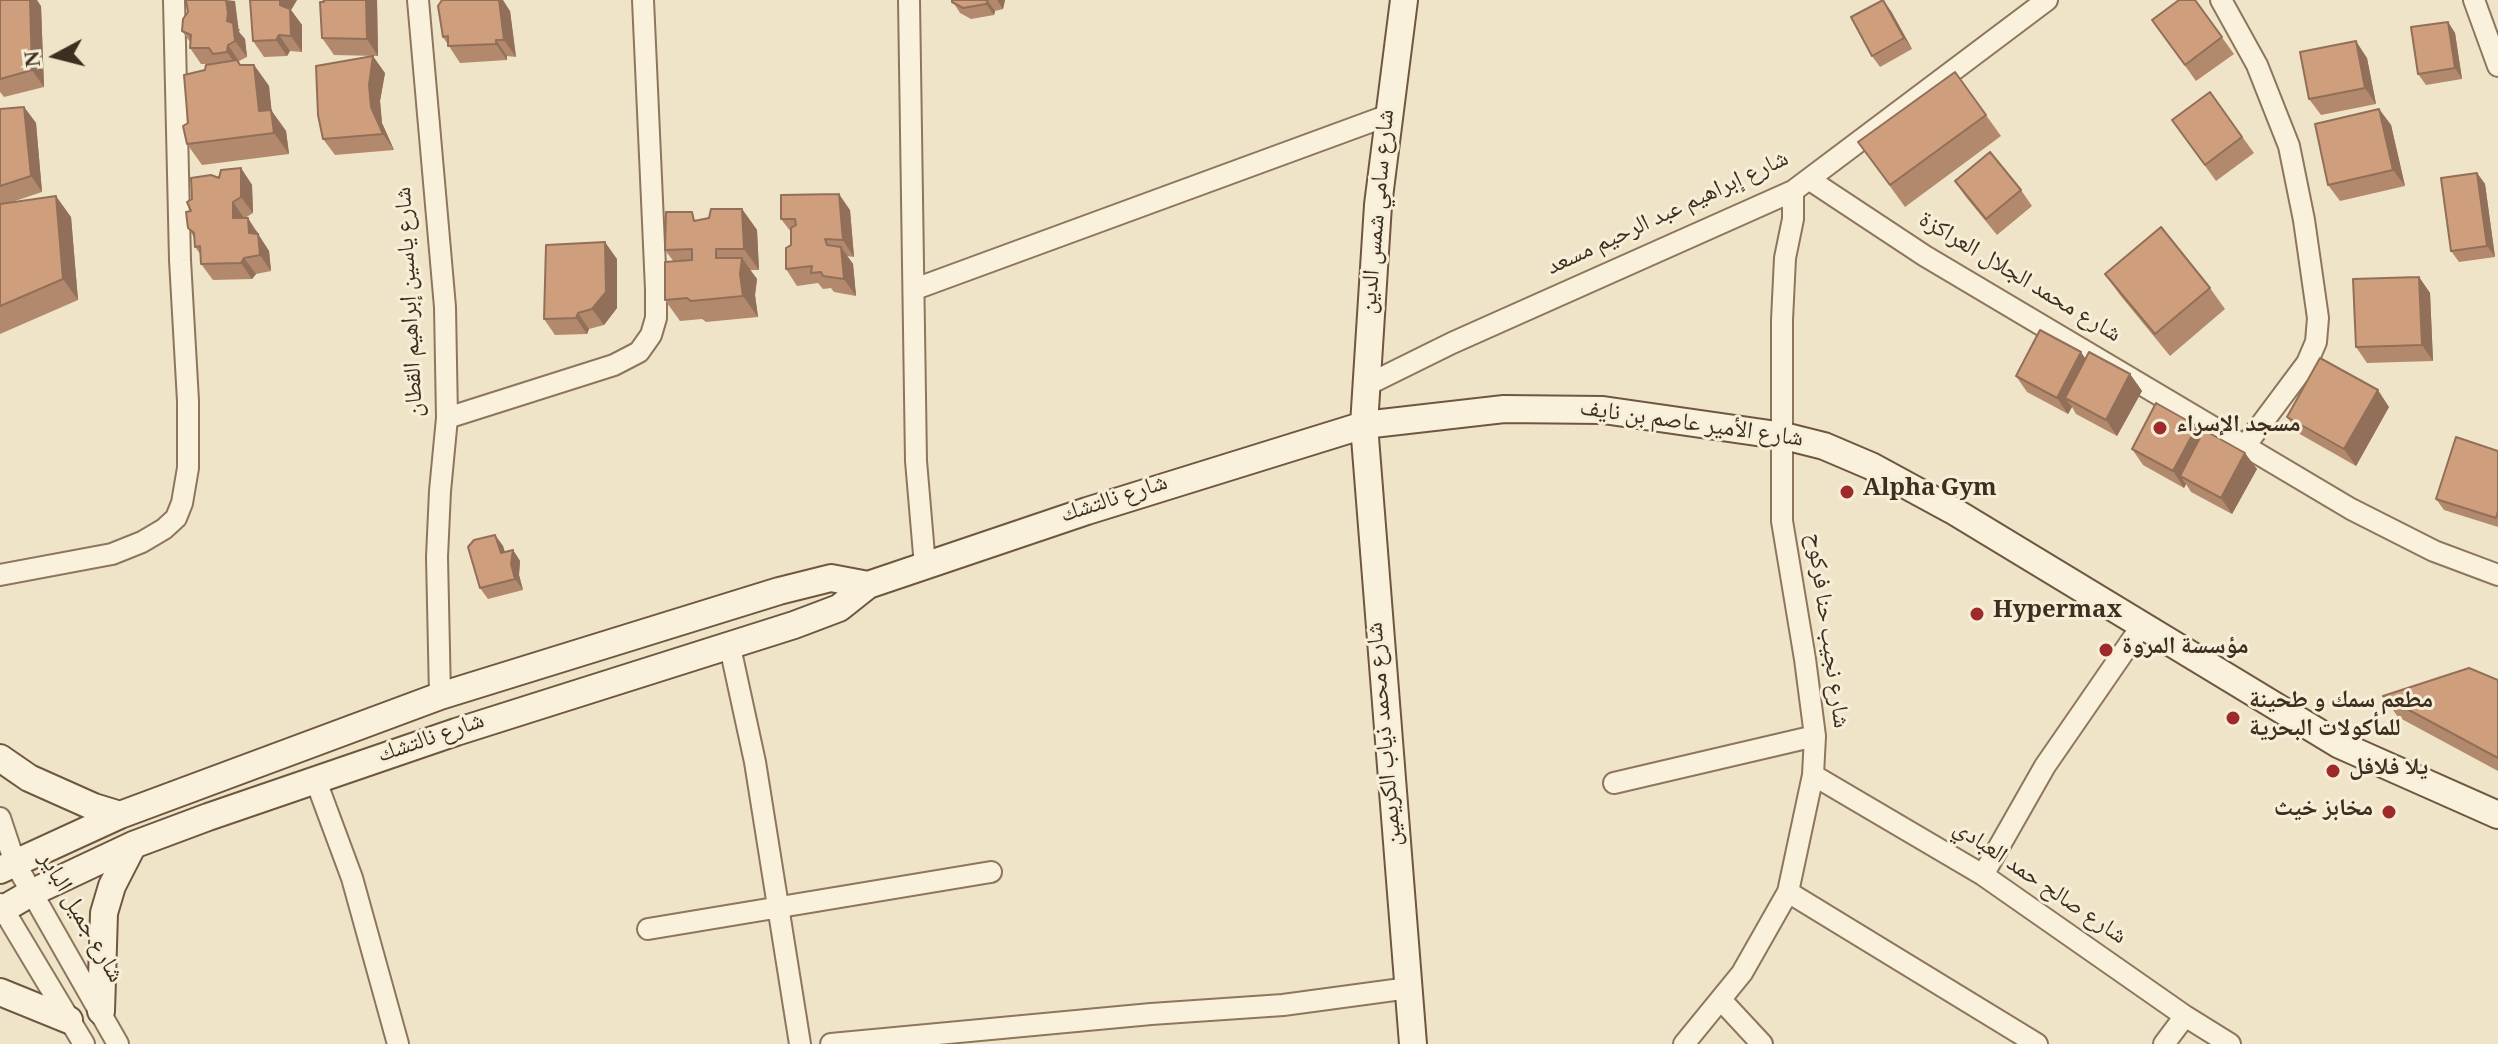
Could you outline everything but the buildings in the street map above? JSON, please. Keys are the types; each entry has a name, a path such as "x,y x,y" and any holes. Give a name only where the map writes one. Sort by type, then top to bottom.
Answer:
{"main road":[{"name":"شارع سامي شمس الدين","path":"1364,425 1378,205 1404,0"},
{"name":"شارع الأمير عاصم بن نايف","path":"1364,425 1491,409 1603,410 1784,436 1824,446 1871,466 1952,510 2338,744 2498,815"},
{"name":"شارع نالتشك","path":"1,908 133,845 577,692 730,647 839,608 868,585 1101,506 1364,425"},
{"name":"شارع محمد ذياب الكريمين","path":"1364,425 1413,1044"},
{"name":"شارع نالتشك","path":"8,867 120,815 440,696 779,591 831,578 868,585"},
{"path":"0,758 29,778 120,815"},
{"path":"101,1011 104,913 112,886 133,845"},
{"path":"0,992 69,1020"}],"street":[{"path":"0,575 112,554 164,529 176,518 182,503 188,468 188,401 179,244 174,0"},
{"name":"شارع ياسين إبراهيم القطان","path":"418,0 445,307 447,418 437,557 440,696"},
{"path":"447,418 614,365 639,352 651,335 656,318 656,289 643,0"},
{"path":"909,0 916,461 925,566"},
{"name":"شارع إبراهيم عبد الرحيم مسعد","path":"1367,385 1452,343 1802,186 2047,0"},
{"path":"2221,0 2257,65 2289,146 2304,220 2318,318 2316,342 2307,363 2245,446"},
{"path":"2474,0 2498,66"},
{"path":"915,289 1389,115"},
{"name":"شارع نجيب حنا فركوح","path":"1684,1044 1742,973 1788,892 1813,775 1815,736 1782,521 1785,258 1802,186"},
{"name":"شارع محمد الجلال العراكزة","path":"1802,186 2374,522 2434,551 2498,575"},
{"path":"1983,875 2045,766 2143,624"},
{"path":"730,647 755,762 800,1044"},
{"path":"1614,783 1815,736"},
{"name":"شارع صالح حمد العبادي","path":"1813,775 1983,875 2230,1044"},
{"path":"316,781 352,878 398,1044"},
{"name":"شارع جميل الباير","path":"0,818 8,867 31,893 118,1044"},
{"path":"648,929 991,872"},
{"path":"1788,892 2037,1044"},
{"path":"1,908 84,1044"},
{"path":"831,1044 1283,1005 1409,988"},
{"path":"1722,1001 1762,1044"},
{"path":"2164,1044 2185,1016"}],"place":[{"name":"مسجد الإسراء","path":"2160,428"},
{"name":"Alpha Gym","path":"1847,492"},
{"name":"Hypermax","path":"1977,614"},
{"name":"مؤسسة المروة","path":"2106,650"},
{"name":"مطعم سمك و طحينة للمأكولات البحرية","path":"2233,718"},
{"name":"يلا فلافل","path":"2333,771"},
{"name":"مخابز خيث","path":"2389,812"}]}
